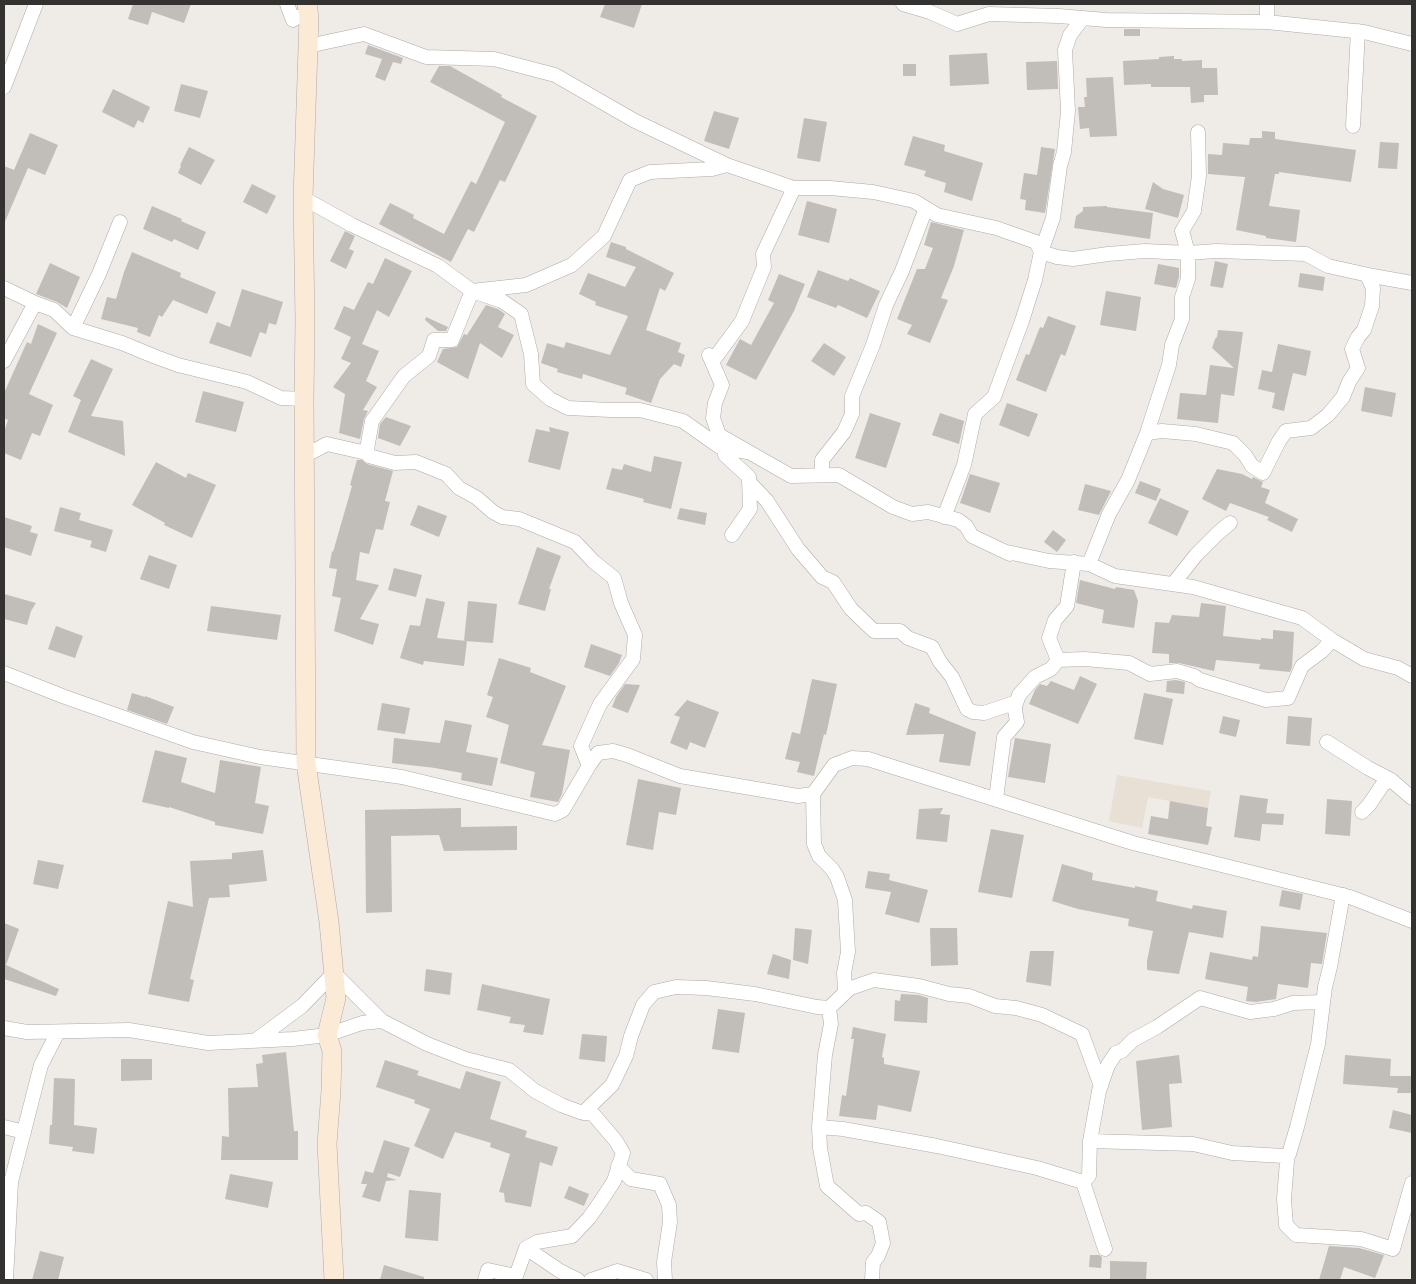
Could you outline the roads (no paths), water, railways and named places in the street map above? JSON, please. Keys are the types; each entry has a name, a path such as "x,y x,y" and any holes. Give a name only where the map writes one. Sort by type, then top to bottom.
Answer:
{"street":[{"path":"4,87 6,72 36,4"},
{"path":"287,4 293,20 308,10"},
{"path":"904,4 930,12 957,24 989,14 1106,20 1267,22 1358,31 1412,44"},
{"path":"1267,4 1267,22"},
{"path":"308,10 303,198 306,763 328,922 336,998 327,1034 332,1051 327,1144 334,1280"},
{"path":"944,517 964,465 974,414 994,397 1019,330 1035,280 1040,252 1053,218 1060,166 1064,152 1068,111 1065,50 1070,35 1083,18"},
{"path":"1353,126 1358,31"},
{"path":"308,46 364,34 426,57 494,59 555,75 635,121 727,165 794,188 830,188 873,192 914,202 937,215 981,224 1036,242 1040,252"},
{"path":"1090,564 1109,514 1128,480 1147,433 1169,365 1172,345 1182,319 1182,296 1188,279 1188,253 1182,231 1194,211 1199,176 1198,132"},
{"path":"472,291 526,285 572,264 604,236 630,180 650,172 712,169 727,165"},
{"path":"794,188 763,254 764,268 742,321 711,359 722,385 712,418 719,435 746,452 792,476 839,475 893,507 912,514 928,512 958,520 966,526 972,536 1008,553 1090,564 1115,576 1193,587 1302,618 1332,640 1364,659 1398,668 1412,676"},
{"path":"303,198 360,229 438,266 472,291 502,301 521,314 531,354 533,384 550,399 568,408 640,410 674,419 683,422 720,448 746,452"},
{"path":"822,475 822,460 844,432 852,414 852,396 873,345 886,305 902,271 926,208"},
{"path":"73,328 99,274 120,222"},
{"path":"1040,252 1073,259 1108,254 1145,252 1188,253 1216,251 1306,254 1328,266 1412,283"},
{"path":"1147,433 1162,431 1196,434 1234,443 1252,466 1263,473 1286,431 1311,428 1328,415 1342,397 1358,368 1352,349 1364,330 1372,306 1373,288 1367,274"},
{"path":"4,288 54,310 73,328 122,343 178,365 248,382 281,398 304,399"},
{"path":"472,291 452,340 434,340 429,356 404,376 372,421 367,448 369,456 395,462 416,462 446,474 459,488 477,498 492,512 502,517 519,519 575,542 594,562 614,578 635,635 633,659 600,704 581,746 589,766"},
{"path":"4,361 35,303"},
{"path":"304,456 327,444 362,452 367,448"},
{"path":"730,449 726,455 749,477 750,482 750,509 732,535"},
{"path":"750,482 767,501 798,549 822,577 833,582 851,609 874,631 900,631 908,638 932,647 952,678 967,710 984,713 1014,703 1017,722 1004,736 996,799"},
{"path":"1173,584 1196,555 1230,523"},
{"path":"1058,660 1049,638 1055,620 1067,606 1074,562"},
{"path":"1058,660 1085,659 1129,663 1150,674 1177,671 1266,700 1288,698 1302,666 1322,652 1332,640"},
{"path":"1014,709 1019,695 1036,676 1051,669 1058,660"},
{"path":"4,673 73,700 193,742 260,757 402,777 555,814 563,810 598,753 613,751 680,776 798,796 813,794"},
{"path":"1328,742 1368,768 1391,780 1412,798"},
{"path":"849,989 845,990 844,973 848,952 845,900 837,878 832,869 819,856 814,844 813,794 834,764 852,758 868,759 1133,843 1342,895 1412,921"},
{"path":"1362,812 1383,784 1391,780"},
{"path":"1090,1141 1192,1144 1232,1153 1284,1156 1289,1154 1318,1044 1323,1002 1342,895"},
{"path":"334,973 382,1021 427,1044 466,1059 509,1070 535,1091 561,1105 583,1113 593,1114 616,1141 623,1153 614,1181 589,1218 572,1236 537,1242 526,1248 516,1276 488,1270 485,1280"},
{"path":"256,1040 302,1006 334,973"},
{"path":"583,1113 612,1085 626,1056 643,1004 654,992 676,986 755,994 828,1008 849,989 874,980 919,986 949,994 968,996 995,1006 1016,1008 1042,1015 1082,1034 1101,1086"},
{"path":"1083,1182 1089,1176 1090,1141 1101,1086 1108,1064 1116,1053 1122,1051 1134,1040 1200,998 1250,1012 1274,1009 1293,1003 1323,1002"},
{"path":"828,1008 832,1024 825,1054 819,1127 820,1148 827,1186 859,1214 866,1214 879,1222 883,1243 878,1256 873,1262 872,1280"},
{"path":"4,1028 27,1032 129,1030 208,1043 293,1039 327,1034 362,1023 382,1021"},
{"path":"6,1280 12,1182 41,1065 58,1032"},
{"path":"4,1127 24,1132"},
{"path":"819,1127 843,1129 938,1146 1037,1168 1083,1182"},
{"path":"1284,1156 1287,1161 1284,1199 1286,1225 1296,1235 1361,1240 1393,1249 1412,1183"},
{"path":"618,1166 632,1179 660,1184 669,1205 670,1222 664,1262 665,1280"},
{"path":"1083,1182 1105,1249"},
{"path":"526,1248 560,1271 578,1280"},
{"path":"591,1280 617,1271 646,1280"}]}
